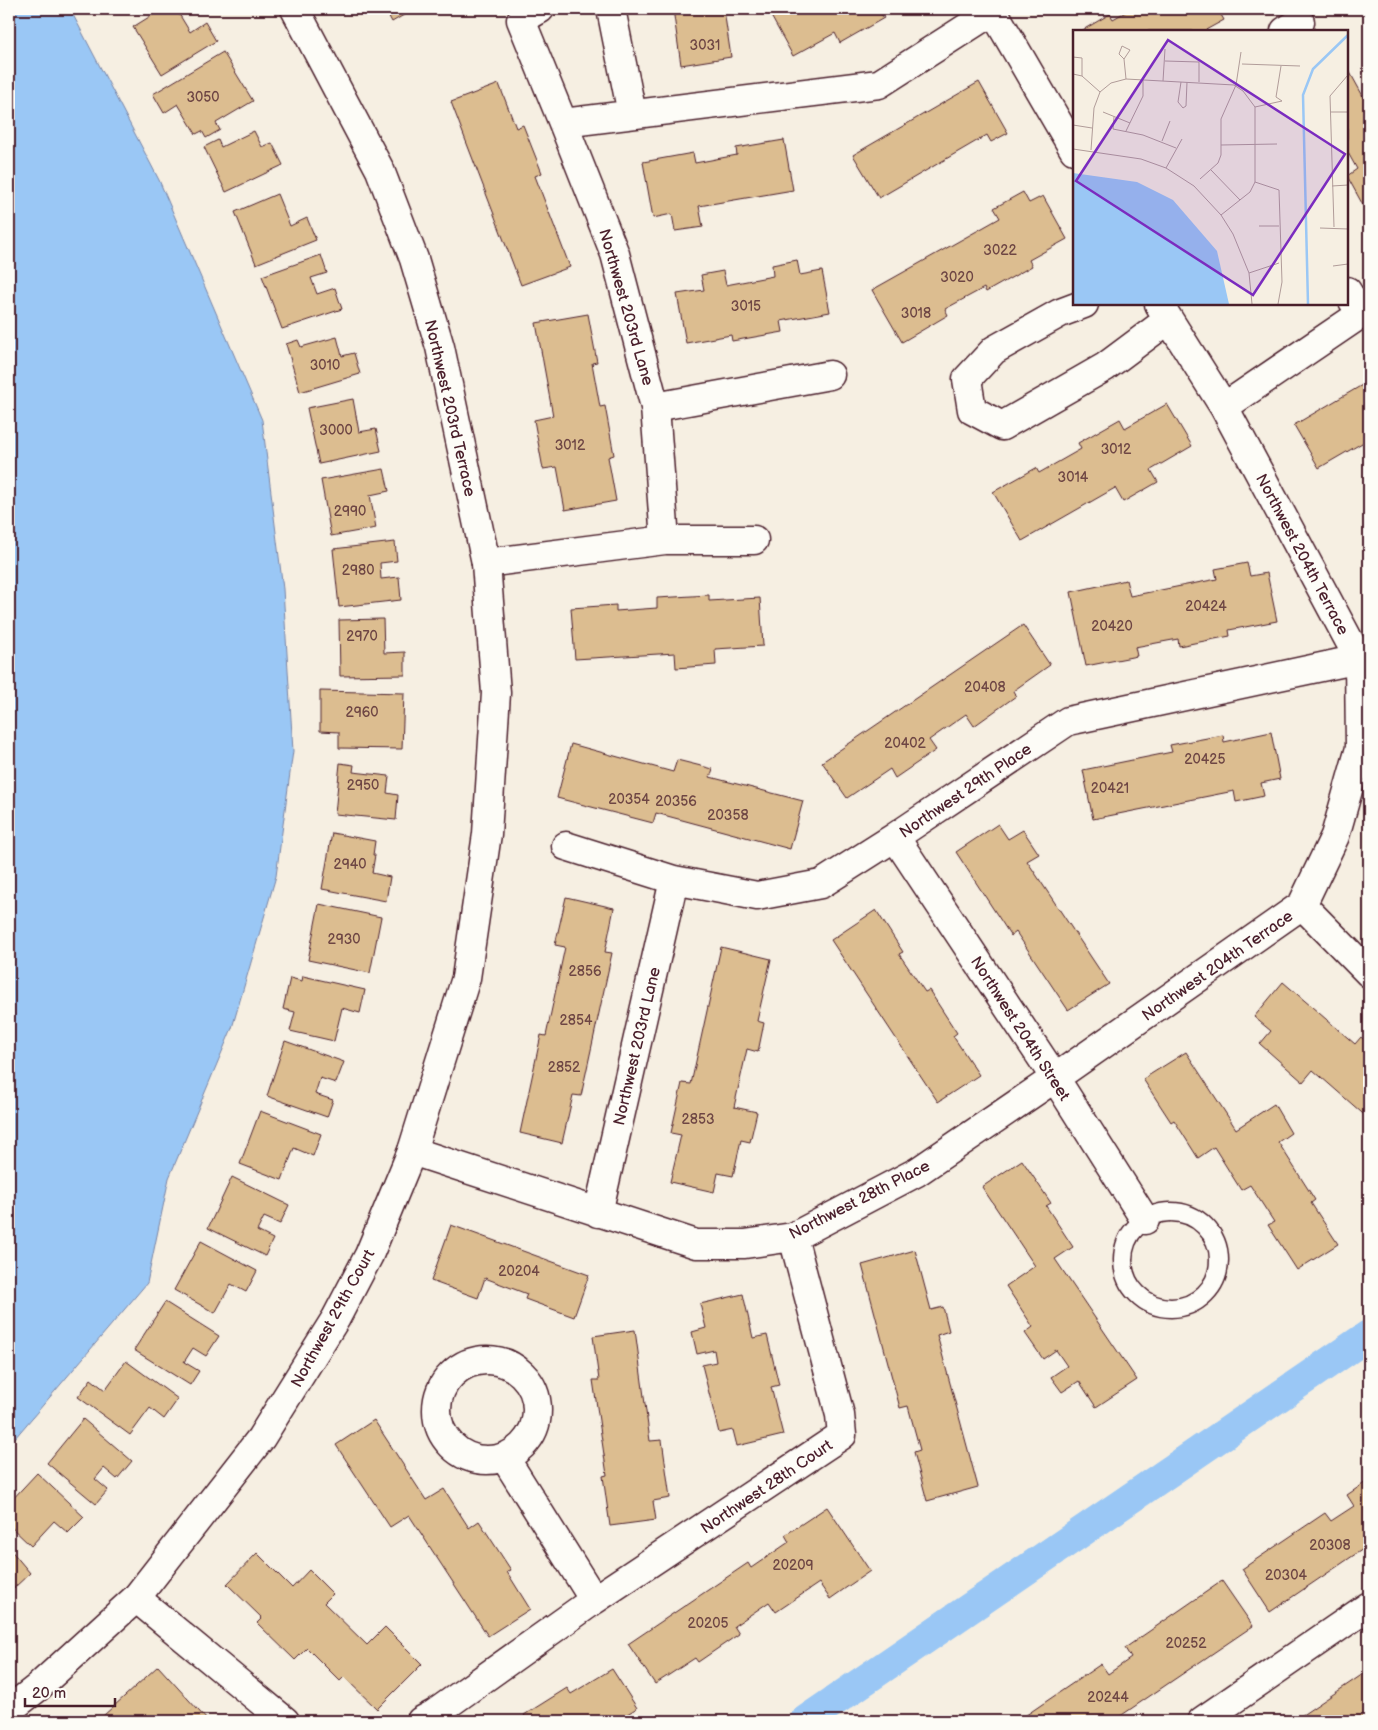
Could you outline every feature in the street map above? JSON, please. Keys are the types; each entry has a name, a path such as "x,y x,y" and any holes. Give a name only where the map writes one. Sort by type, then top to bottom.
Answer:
{"street":[{"name":"Northwest 203rd Terrace","path":"295,9 380,170 414,259 440,347 486,563 496,693 487,834"},
{"name":"Northwest 203rd Lane","path":"540,9 521,20 615,254 655,408 665,540"},
{"path":"611,9 632,114"},
{"path":"563,123 879,84 992,10 1073,148"},
{"path":"1224,407 1365,312 1348,292"},
{"name":"Northwest 204th Terrace","path":"1055,1078 1302,905 1335,836 1360,748 1364,664 1224,407 1163,312 1105,367 1002,426 972,410 966,379 994,350 1060,313 1081,305"},
{"name":"Northwest 203rd Lane","path":"655,408 830,375"},
{"path":"486,563 665,540 754,540"},
{"name":"Northwest 29th Place","path":"566,846 674,880 757,896 821,884 895,838 1068,721 1364,664"},
{"name":"Northwest 29th Court","path":"9,1710 37,1688 136,1598 261,1438 336,1318 369,1255 412,1151 466,978 487,834"},
{"name":"Northwest 204th Street","path":"895,838 1055,1078 1146,1220"},
{"name":"Northwest 203rd Lane","path":"598,1213 674,880"},
{"path":"1302,905 1369,974"},
{"name":"Northwest 28th Place","path":"412,1151 696,1244 745,1244 793,1237 917,1172 1055,1078"},
{"name":"Northwest 28th Court","path":"421,1721 434,1714 594,1600 842,1435 840,1415 793,1237"},
{"path":"505,1458 594,1600"},
{"path":"136,1598 285,1721"},
{"path":"1202,1721 1369,1606"}],"lane":[{"path":"1176,1212 1192,1217 1205,1226 1215,1239 1219,1255 1218,1271 1212,1286 1202,1298 1188,1305 1172,1308 1157,1306 1143,1299 1132,1288 1126,1274 1124,1259 1126,1244 1134,1230 1146,1220 1160,1214 1176,1212"}],"water":[{"path":"9,9 70,9 159,180 262,420 283,589 293,751 276,876 232,1028 169,1178 147,1283 9,1445"}],"building":[{"path":"123,9 135,9 126,14"},
{"path":"162,9 176,9 190,32 205,22 216,41 162,74 133,27"},
{"path":"385,9 414,9 392,22"},
{"path":"673,9 732,9 724,10 731,57 681,65"},
{"path":"785,9 890,9 881,14 884,18 840,43 835,33 793,56 771,16"},
{"path":"1131,9 1227,9 1220,13 1224,20 1206,30 1083,30 1110,14 1113,19"},
{"path":"223,52 253,101 216,123 220,130 206,138 202,131 196,134 178,104 164,113 153,94"},
{"path":"1348,69 1369,107 1369,216 1348,178 1348,175 1357,169 1348,153"},
{"path":"979,82 1008,133 991,142 987,135 879,198 853,155"},
{"path":"499,84 516,128 523,125 542,173 535,176 570,267 521,285 451,102"},
{"path":"254,131 262,147 272,143 283,165 226,192 204,147 218,140 221,147"},
{"path":"784,140 793,190 699,206 703,227 675,231 672,214 653,218 643,162 693,153 695,163 737,155 736,148"},
{"path":"1023,192 1029,203 1043,196 1067,239 1029,260 1032,266 986,292 984,288 945,309 948,315 902,342 872,290 1000,218 994,208"},
{"path":"277,194 290,226 307,218 316,240 256,264 235,212"},
{"path":"321,255 327,273 311,278 317,294 335,288 342,309 282,329 262,276"},
{"path":"797,260 800,275 822,271 830,312 781,321 783,332 732,341 731,335 686,343 677,294 704,290 701,275 723,271 726,285 773,276 772,265"},
{"path":"588,314 597,362 592,363 600,407 605,406 614,455 608,457 616,501 565,510 557,467 543,469 534,420 553,416 536,323"},
{"path":"337,337 342,356 354,353 360,374 300,392 286,344 298,340 301,347"},
{"path":"1369,381 1369,439 1319,468 1294,425"},
{"path":"353,399 359,432 376,429 381,451 319,464 307,408"},
{"path":"1167,404 1192,446 1151,470 1158,482 1123,502 1115,488 1022,541 993,492 1036,468 1039,473 1081,449 1078,443 1120,419 1125,428"},
{"path":"384,469 389,491 370,495 376,528 331,536 321,480"},
{"path":"395,542 397,561 380,563 381,579 399,577 401,600 339,607 333,549"},
{"path":"1247,563 1250,576 1267,573 1277,621 1229,630 1230,636 1179,646 1178,639 1135,647 1137,656 1086,666 1071,592 1126,580 1130,596 1217,579 1215,569"},
{"path":"709,595 709,601 760,598 763,646 715,649 716,665 676,668 675,653 575,659 571,608 616,605 616,611 657,608 657,598"},
{"path":"383,619 384,653 405,652 405,675 340,676 339,620"},
{"path":"1023,625 1050,665 1013,691 1016,696 974,726 966,714 929,740 936,750 895,778 890,769 847,798 822,762"},
{"path":"320,691 404,693 402,749 339,748 339,732 320,731"},
{"path":"1271,732 1280,779 1261,783 1264,796 1236,802 1234,791 1093,819 1083,770 1172,752 1170,745 1223,735 1224,742"},
{"path":"571,744 673,772 677,760 713,769 710,777 803,801 790,849 656,813 653,823 557,798"},
{"path":"340,763 354,765 353,772 389,776 387,793 398,795 396,820 335,814"},
{"path":"998,824 1008,839 1023,830 1039,854 1027,861 1109,984 1068,1010 1016,932 1011,936 956,852"},
{"path":"332,833 375,841 372,873 390,877 386,901 322,889"},
{"path":"566,897 614,908 605,952 612,953 581,1096 573,1095 562,1143 520,1133 541,1035 546,1036 565,947 555,945"},
{"path":"319,904 381,917 370,973 308,960"},
{"path":"876,910 903,952 899,954 925,992 929,990 957,1033 953,1036 979,1075 938,1102 831,940"},
{"path":"721,947 771,959 757,1021 764,1023 758,1052 747,1049 734,1107 757,1112 750,1142 741,1140 733,1176 718,1173 714,1192 670,1182 681,1135 671,1133 682,1083 691,1084"},
{"path":"303,976 365,990 360,1013 342,1008 334,1041 290,1031 295,1012 283,1009 290,978 302,981"},
{"path":"1283,982 1355,1044 1361,1037 1369,1044 1369,1119 1313,1070 1303,1082 1260,1044 1271,1031 1254,1017"},
{"path":"285,1041 344,1062 336,1083 320,1078 315,1094 333,1100 327,1117 267,1096"},
{"path":"1186,1052 1236,1129 1274,1104 1291,1133 1278,1142 1315,1200 1311,1203 1338,1244 1297,1270 1268,1225 1274,1222 1250,1185 1241,1190 1214,1147 1198,1158 1174,1120 1171,1122 1143,1079"},
{"path":"260,1111 321,1134 313,1156 294,1148 282,1180 240,1164"},
{"path":"1022,1160 1051,1203 1046,1206 1073,1247 1055,1259 1137,1380 1096,1407 1079,1381 1062,1392 1051,1377 1067,1366 1056,1350 1043,1359 1025,1333 1033,1327 1006,1286 1035,1266 982,1187"},
{"path":"232,1177 289,1205 280,1224 264,1217 257,1231 273,1239 265,1256 208,1228"},
{"path":"451,1225 589,1275 574,1317 525,1299 527,1294 485,1278 478,1298 431,1281"},
{"path":"201,1241 257,1271 246,1292 231,1284 215,1313 174,1290"},
{"path":"915,1250 931,1310 943,1307 949,1331 937,1335 978,1487 927,1501 914,1452 920,1450 908,1406 900,1408 862,1265"},
{"path":"743,1294 753,1338 767,1335 779,1385 771,1387 783,1435 737,1446 733,1430 719,1433 702,1365 716,1362 714,1350 697,1354 692,1332 706,1328 700,1304"},
{"path":"165,1302 219,1336 206,1356 193,1348 184,1362 199,1371 190,1385 134,1350"},
{"path":"635,1330 650,1441 662,1440 670,1498 653,1501 656,1520 610,1526 603,1476 607,1475 593,1380 599,1380 593,1336"},
{"path":"126,1361 178,1399 164,1419 150,1408 130,1435 78,1397 91,1379 105,1390"},
{"path":"83,1419 132,1461 117,1479 104,1468 95,1479 108,1490 96,1504 47,1463"},
{"path":"374,1420 426,1500 444,1489 469,1528 479,1521 511,1570 507,1572 530,1609 488,1636 409,1515 390,1527 336,1445"},
{"path":"37,1473 84,1517 68,1533 54,1521 31,1546 9,1525 9,1503"},
{"path":"1369,1480 1369,1545 1270,1612 1242,1569 1325,1513 1331,1521 1354,1506 1347,1495"},
{"path":"827,1507 870,1571 830,1599 819,1583 776,1612 769,1602 734,1626 739,1634 698,1662 695,1658 655,1684 628,1644 748,1563 751,1568 789,1542 785,1535"},
{"path":"9,1548 30,1573 14,1588 9,1582"},
{"path":"257,1553 292,1588 309,1570 333,1594 324,1603 367,1645 385,1627 422,1664 377,1709 344,1677 340,1681 307,1648 295,1660 257,1623 262,1618 227,1584"},
{"path":"1222,1581 1253,1626 1113,1721 1019,1720 1101,1664 1108,1674 1131,1658 1125,1648"},
{"path":"158,1666 208,1721 108,1721 103,1716"},
{"path":"612,1669 637,1708 616,1721 528,1721 524,1715 567,1688 571,1694"},
{"path":"1369,1670 1369,1721 1300,1721 1298,1718"}],"waterway":[{"path":"805,1721 1369,1335"}]}
